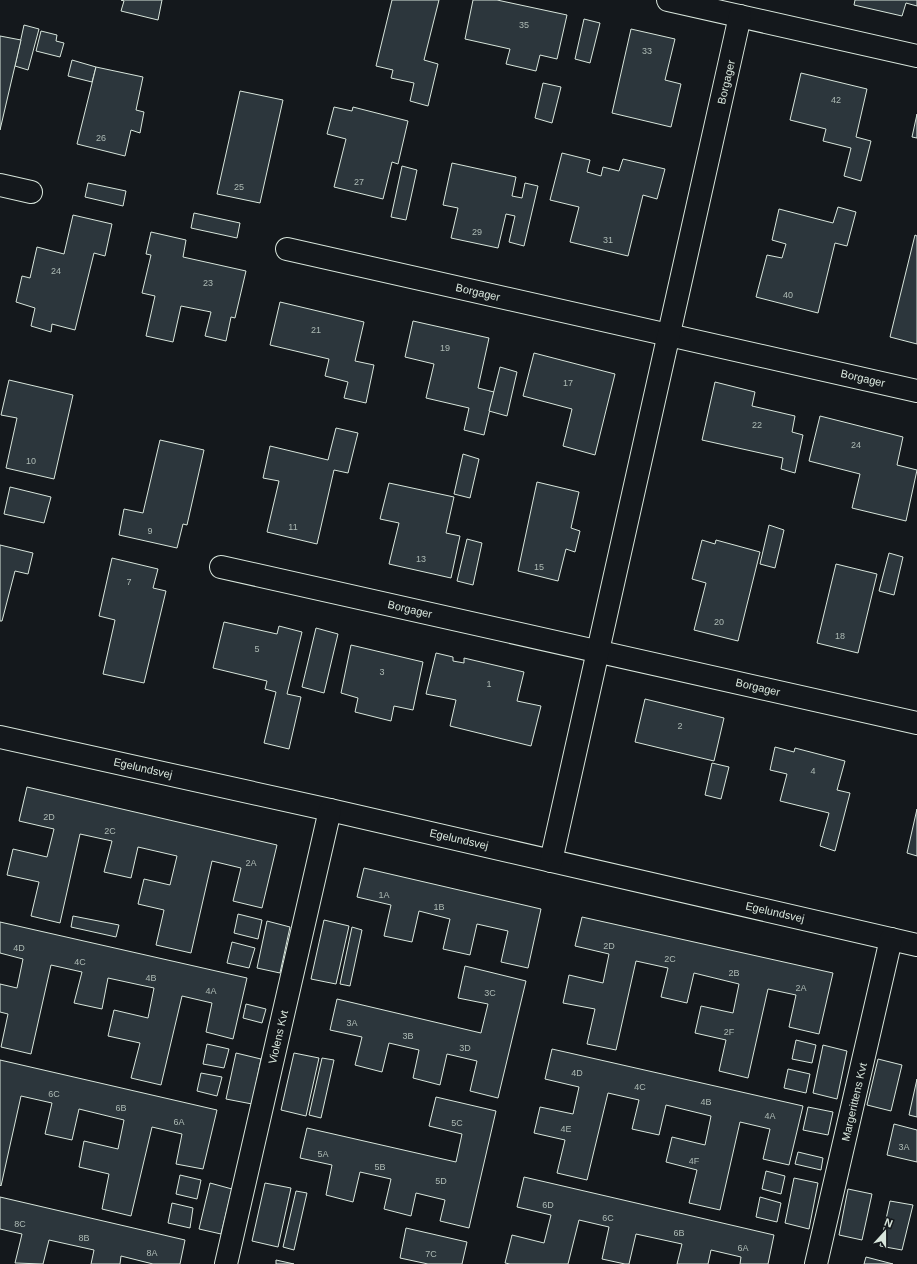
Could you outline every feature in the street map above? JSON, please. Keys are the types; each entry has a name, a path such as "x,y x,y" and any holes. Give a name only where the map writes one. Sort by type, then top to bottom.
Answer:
{"street":[{"path":"668,0 917,56"},
{"name":"Borgager","path":"551,861 740,16"},
{"path":"0,185 31,192"},
{"name":"Borgager","path":"287,249 917,391"},
{"name":"Borgager","path":"221,567 917,723"},
{"name":"Egelundsvej","path":"0,737 330,810 917,945"},
{"name":"Violens Kvt","path":"226,1264 330,810"},
{"name":"Margerittens Kvt","path":"816,1264 891,939"}],"building":[{"path":"121,0 162,0 158,20 121,11 124,1"},
{"path":"392,0 439,0 424,60 438,64 428,106 410,101 414,83 391,78 393,70 376,66"},
{"path":"473,0 497,0 567,15 557,59 540,55 536,71 506,64 510,49 465,39"},
{"path":"855,0 917,0 917,6 906,3 902,16 854,5"},
{"path":"584,19 600,23 590,63 575,59"},
{"path":"24,25 39,29 28,70 15,66"},
{"path":"631,29 675,39 665,80 681,84 671,127 612,113"},
{"path":"41,31 57,35 56,41 64,43 60,57 36,51"},
{"path":"0,36 21,40 0,130"},
{"path":"72,60 96,67 92,82 68,76"},
{"path":"96,67 143,77 136,110 144,112 140,133 131,130 125,156 77,144"},
{"path":"801,73 867,89 856,137 871,141 861,181 844,176 851,148 823,141 826,129 790,120"},
{"path":"543,83 561,87 552,123 535,118"},
{"path":"240,91 283,100 260,203 217,194"},
{"path":"334,107 352,111 353,107 408,121 398,164 392,162 383,199 334,187 346,139 327,134"},
{"path":"917,114 917,138 912,137"},
{"path":"562,153 590,160 587,172 601,176 603,167 619,171 623,159 665,169 657,199 643,195 628,256 570,242 579,207 550,200"},
{"path":"452,163 516,177 512,196 522,198 525,183 538,186 524,246 509,242 515,216 506,214 498,248 451,238 458,208 443,205"},
{"path":"402,166 417,170 406,220 391,217"},
{"path":"88,183 126,191 123,206 85,197"},
{"path":"838,207 856,212 847,246 835,243 818,313 756,297 767,255 782,258 786,244 772,240 779,209 833,223"},
{"path":"194,213 240,223 237,238 191,228"},
{"path":"73,215 112,224 105,256 94,253 75,330 52,324 51,332 31,326 35,308 16,302 22,276 30,278 37,247 64,254"},
{"path":"151,232 186,240 183,257 246,271 235,318 231,317 226,341 205,336 211,312 181,306 173,342 146,336 155,296 142,293 151,255 146,254"},
{"path":"915,235 917,236 917,344 890,337"},
{"path":"280,302 364,322 355,361 374,365 366,403 344,398 348,382 325,376 329,359 270,345"},
{"path":"413,321 489,338 478,388 494,392 484,435 464,430 469,408 426,398 434,364 405,357"},
{"path":"534,353 615,374 595,455 563,446 572,409 523,396"},
{"path":"500,367 517,372 507,416 489,411"},
{"path":"9,380 73,395 54,479 6,468 17,418 1,415"},
{"path":"715,382 755,392 752,406 795,416 792,432 803,435 795,473 781,469 783,458 702,440"},
{"path":"820,416 903,437 897,465 917,470 906,521 852,508 860,474 809,461"},
{"path":"336,428 358,433 348,473 334,470 317,544 267,532 279,481 263,478 270,446 328,460"},
{"path":"160,440 204,450 187,525 183,524 177,548 119,535 124,509 143,513"},
{"path":"463,454 479,459 470,498 454,494"},
{"path":"537,482 579,492 571,528 580,531 575,552 566,549 558,581 518,571"},
{"path":"389,483 454,497 446,533 460,536 451,578 389,564 399,523 380,519"},
{"path":"10,487 51,497 44,523 4,514"},
{"path":"769,525 784,530 775,568 760,564"},
{"path":"467,539 482,543 473,585 457,581"},
{"path":"702,540 715,544 716,540 760,552 738,641 694,630 706,583 692,579"},
{"path":"0,545 33,553 28,574 15,571 2,621 0,621"},
{"path":"889,553 903,557 894,595 879,591"},
{"path":"112,558 158,569 153,588 166,591 144,683 103,674 115,620 99,616"},
{"path":"836,564 877,574 858,653 817,643"},
{"path":"224,622 277,634 279,626 302,632 287,694 301,697 289,749 264,743 276,692 265,689 267,681 213,668"},
{"path":"316,628 338,634 324,693 302,687"},
{"path":"351,645 423,662 413,710 394,706 391,721 355,712 358,698 341,693"},
{"path":"436,653 453,657 453,661 464,663 464,658 524,672 517,701 541,706 531,746 450,726 456,700 426,694"},
{"path":"645,699 724,718 714,761 635,742"},
{"path":"775,747 794,752 795,748 845,761 837,790 850,793 835,851 820,846 829,813 780,801 787,774 770,770"},
{"path":"712,763 729,767 721,799 705,795"},
{"path":"27,787 277,845 262,908 233,901 241,868 212,861 191,953 156,945 164,910 138,904 144,879 170,885 177,856 138,847 131,878 104,872 112,841 80,834 60,923 31,916 39,882 7,875 13,849 47,857 54,829 19,821"},
{"path":"917,809 917,856 907,853"},
{"path":"364,868 541,909 528,968 501,962 508,931 477,924 470,955 443,949 450,919 419,911 412,942 384,936 391,905 357,897"},
{"path":"238,914 262,920 258,939 234,933"},
{"path":"73,916 119,925 116,937 71,927"},
{"path":"582,917 833,973 819,1034 789,1027 796,995 768,989 748,1078 719,1071 726,1040 695,1033 701,1006 733,1013 739,984 694,973 687,1003 661,997 668,968 636,961 616,1050 587,1044 595,1009 563,1003 569,975 603,983 609,954 575,946"},
{"path":"324,920 349,926 336,984 311,979"},
{"path":"267,921 290,927 280,973 257,968"},
{"path":"0,922 247,978 233,1039 206,1032 212,1003 182,996 161,1085 131,1078 140,1043 108,1036 114,1010 148,1018 154,988 108,978 102,1009 74,1003 82,972 51,965 31,1054 1,1047 8,1014 0,1012 0,984 17,988 23,959 0,953"},
{"path":"352,927 362,930 350,986 340,984"},
{"path":"232,942 255,948 249,968 227,963"},
{"path":"465,966 526,981 498,1098 470,1091 477,1061 447,1054 440,1085 413,1078 419,1050 389,1043 382,1072 355,1065 362,1037 330,1030 337,999 481,1033 488,1004 458,998"},
{"path":"246,1004 266,1009 262,1023 243,1018"},
{"path":"796,1040 816,1045 812,1063 792,1059"},
{"path":"207,1044 229,1049 224,1068 203,1064"},
{"path":"823,1045 847,1051 837,1099 813,1093"},
{"path":"552,1049 803,1106 789,1165 763,1159 770,1129 740,1122 720,1210 689,1203 697,1170 666,1162 672,1137 705,1145 711,1116 666,1105 659,1135 632,1129 639,1100 608,1093 587,1180 557,1173 565,1140 534,1133 540,1107 573,1114 579,1087 545,1079"},
{"path":"236,1053 261,1059 252,1104 226,1099"},
{"path":"294,1053 319,1058 306,1116 281,1110"},
{"path":"322,1058 334,1060 321,1118 309,1115"},
{"path":"878,1059 902,1065 891,1111 867,1105"},
{"path":"0,1060 217,1110 203,1169 176,1164 182,1134 152,1127 131,1216 102,1209 109,1174 79,1167 84,1141 118,1149 124,1120 79,1109 72,1140 45,1134 52,1103 21,1096 1,1186"},
{"path":"788,1069 810,1074 806,1093 784,1088"},
{"path":"201,1073 222,1077 217,1096 197,1091"},
{"path":"917,1079 917,1117 909,1115"},
{"path":"436,1097 496,1111 469,1228 440,1221 445,1200 416,1193 411,1216 384,1209 391,1179 360,1172 353,1202 326,1195 332,1165 300,1158 307,1128 456,1162 462,1134 429,1126"},
{"path":"808,1107 833,1112 828,1135 803,1130"},
{"path":"894,1124 917,1130 917,1162 887,1155"},
{"path":"798,1152 823,1158 821,1170 795,1164"},
{"path":"766,1171 785,1176 781,1194 762,1189"},
{"path":"180,1175 201,1180 197,1199 176,1194"},
{"path":"524,1177 774,1235 768,1264 740,1264 741,1257 711,1250 708,1264 677,1264 682,1244 636,1234 629,1264 602,1259 609,1227 579,1220 568,1264 505,1263 512,1235 544,1243 551,1215 517,1207"},
{"path":"794,1178 818,1183 809,1229 785,1223"},
{"path":"210,1183 232,1189 221,1234 199,1229"},
{"path":"265,1183 291,1188 278,1247 252,1241"},
{"path":"848,1189 872,1194 862,1240 839,1235"},
{"path":"296,1191 307,1193 294,1250 283,1247"},
{"path":"0,1197 185,1240 180,1264 153,1264 121,1256 120,1264 91,1264 94,1250 49,1240 43,1264 15,1263 22,1234 0,1229"},
{"path":"760,1197 781,1203 777,1222 756,1217"},
{"path":"890,1201 913,1205 902,1250 880,1246"},
{"path":"172,1203 193,1208 190,1228 168,1223"},
{"path":"406,1228 467,1242 462,1264 428,1264 400,1258"},
{"path":"866,1257 893,1264 864,1264"},
{"path":"276,1260 294,1264 276,1264"}]}
